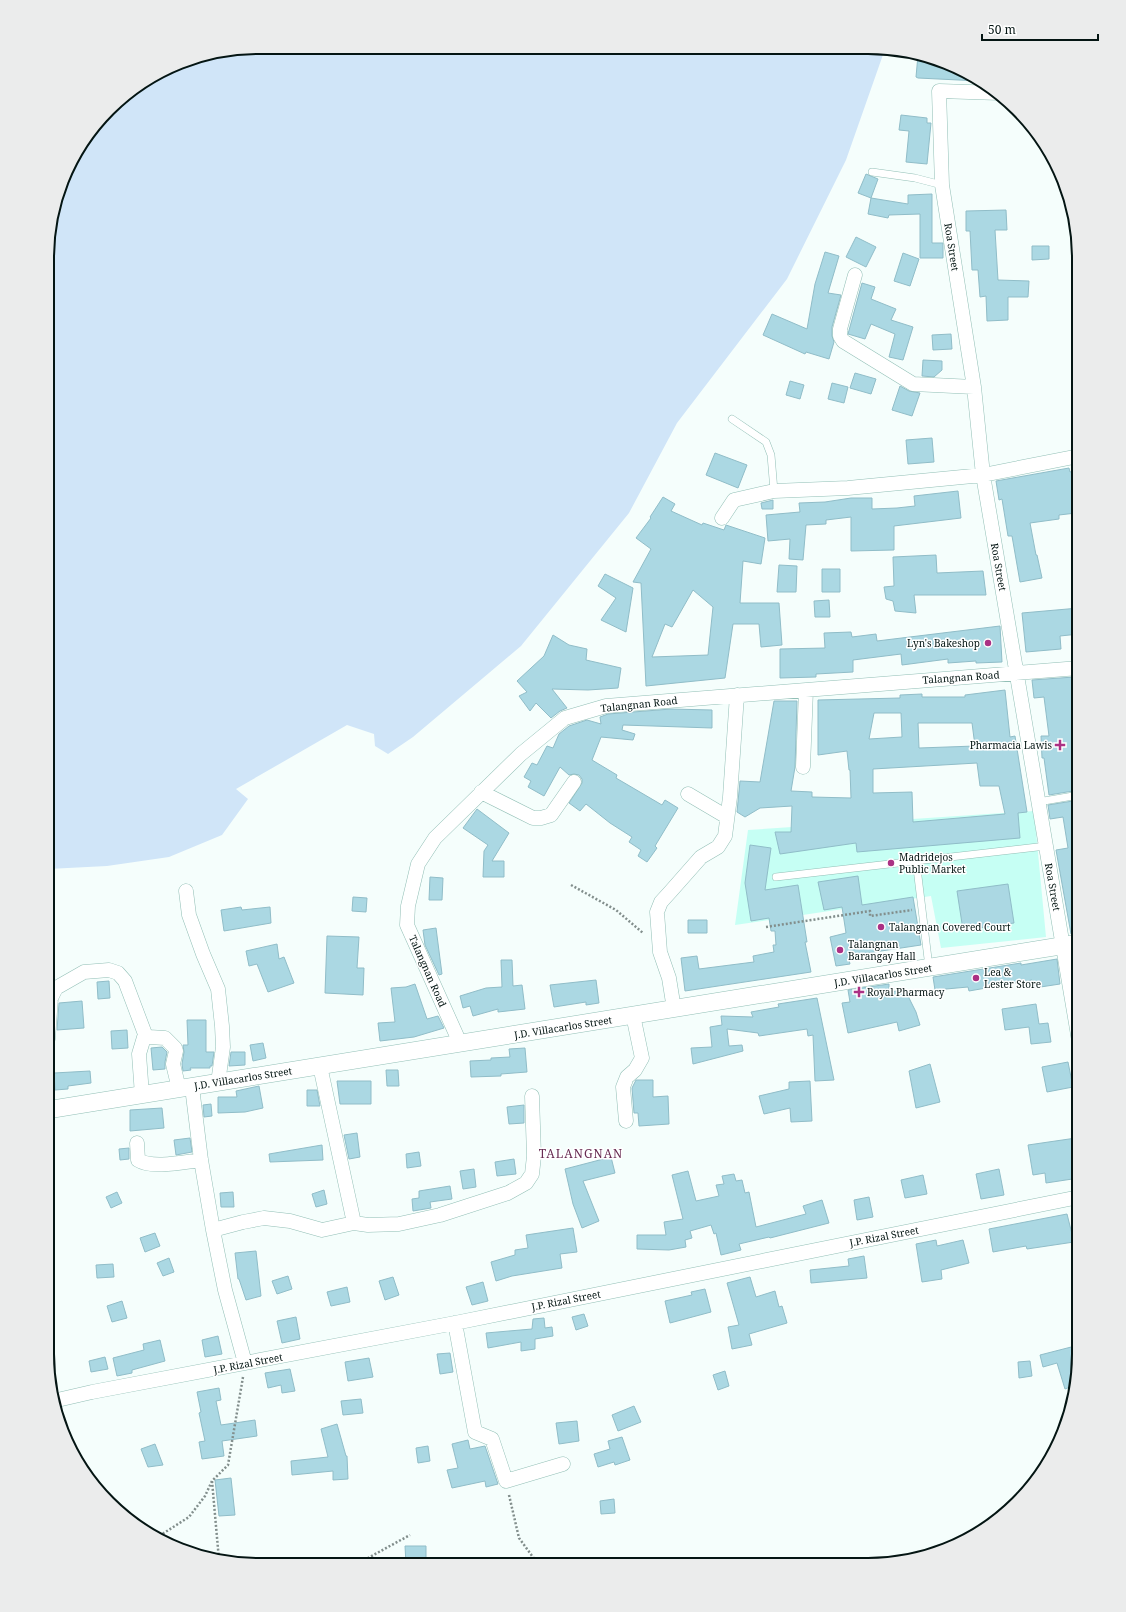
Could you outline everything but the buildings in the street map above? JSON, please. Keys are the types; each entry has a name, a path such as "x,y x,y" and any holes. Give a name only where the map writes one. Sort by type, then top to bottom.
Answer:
{"street":[{"name":"Roa Street","path":"988,93 939,91 942,185 974,387 983,475 1038,802 1046,846 1071,944 1072,956"},
{"path":"855,274 840,329 840,336 843,341 913,384 974,387"},
{"path":"722,518 734,500 774,491 848,488 983,475 1072,457"},
{"name":"Talangnan Road","path":"460,1043 408,925 408,906 418,864 435,838 481,792 521,754 564,718 606,706 1072,669"},
{"path":"803,767 806,690"},
{"path":"674,1009 669,978 660,952 657,912 661,902 701,857 718,847 725,836 730,797 737,695"},
{"path":"481,792 533,818 541,818 551,815 574,782"},
{"path":"688,794 727,817"},
{"path":"186,891 189,915 218,989 223,1047 218,1083"},
{"name":"J.D. Villacarlos Street","path":"54,1109 1071,944"},
{"path":"54,992 56,988 84,972 109,970 118,973 125,980 145,1034 139,1054 142,1095"},
{"path":"626,1121 623,1087 627,1076 635,1070 642,1058 633,1015"},
{"path":"145,1034 149,1037 165,1038 176,1051 173,1064 186,1088 225,1290 245,1363"},
{"path":"320,1066 354,1223"},
{"path":"213,1230 264,1218 290,1221 322,1230 354,1223 368,1225 399,1224 440,1215 508,1192 526,1183 532,1174 534,1156 532,1096"},
{"path":"137,1143 138,1160 143,1163 155,1164 201,1160"},
{"name":"J.P. Rizal Street","path":"59,1400 92,1392 455,1323 1072,1198"},
{"path":"455,1323 475,1432 492,1439 506,1481 563,1464"}],"lane":[{"path":"872,172 915,178 942,185"},
{"path":"732,419 766,442 771,455 774,491"},
{"path":"1038,802 1072,796"},
{"path":"776,877 1046,846"},
{"path":"916,860 930,967"}],"path":[{"path":"571,884 616,910 659,946"},
{"path":"766,927 870,911 870,916 922,908"},
{"path":"162,1534 189,1517 205,1496 212,1481 228,1465 245,1363"},
{"path":"212,1481 218,1554"},
{"path":"506,1481 519,1538 534,1558"},
{"path":"368,1558 410,1535"}],"shaded area":[{"name":"Madridejos Public Market","path":"1034,811 1046,937 941,948 931,896 735,925 748,830"}],"water":[{"path":"244,54 883,54 846,160 787,279 677,423 629,513 521,646 413,737 388,754 375,746 374,734 347,725 236,789 248,799 222,835 169,857 107,866 54,869 54,244 61,205 69,180 88,144 105,123 123,105 144,88 180,69 205,61"}],"place":[{"name":"Lyn's Bakeshop","path":"988,643"},
{"name":"Pharmacia Lawis","path":"1060,745"},
{"name":"Madridejos Public Market","path":"891,863"},
{"name":"Talangnan Covered Court","path":"881,927"},
{"name":"Talangnan Barangay Hall","path":"840,950"},
{"name":"Lea & Lester Store","path":"976,978"},
{"name":"Royal Pharmacy","path":"859,992"}],"district":[{"name":"TALANGNAN","path":"581,1153"}]}
